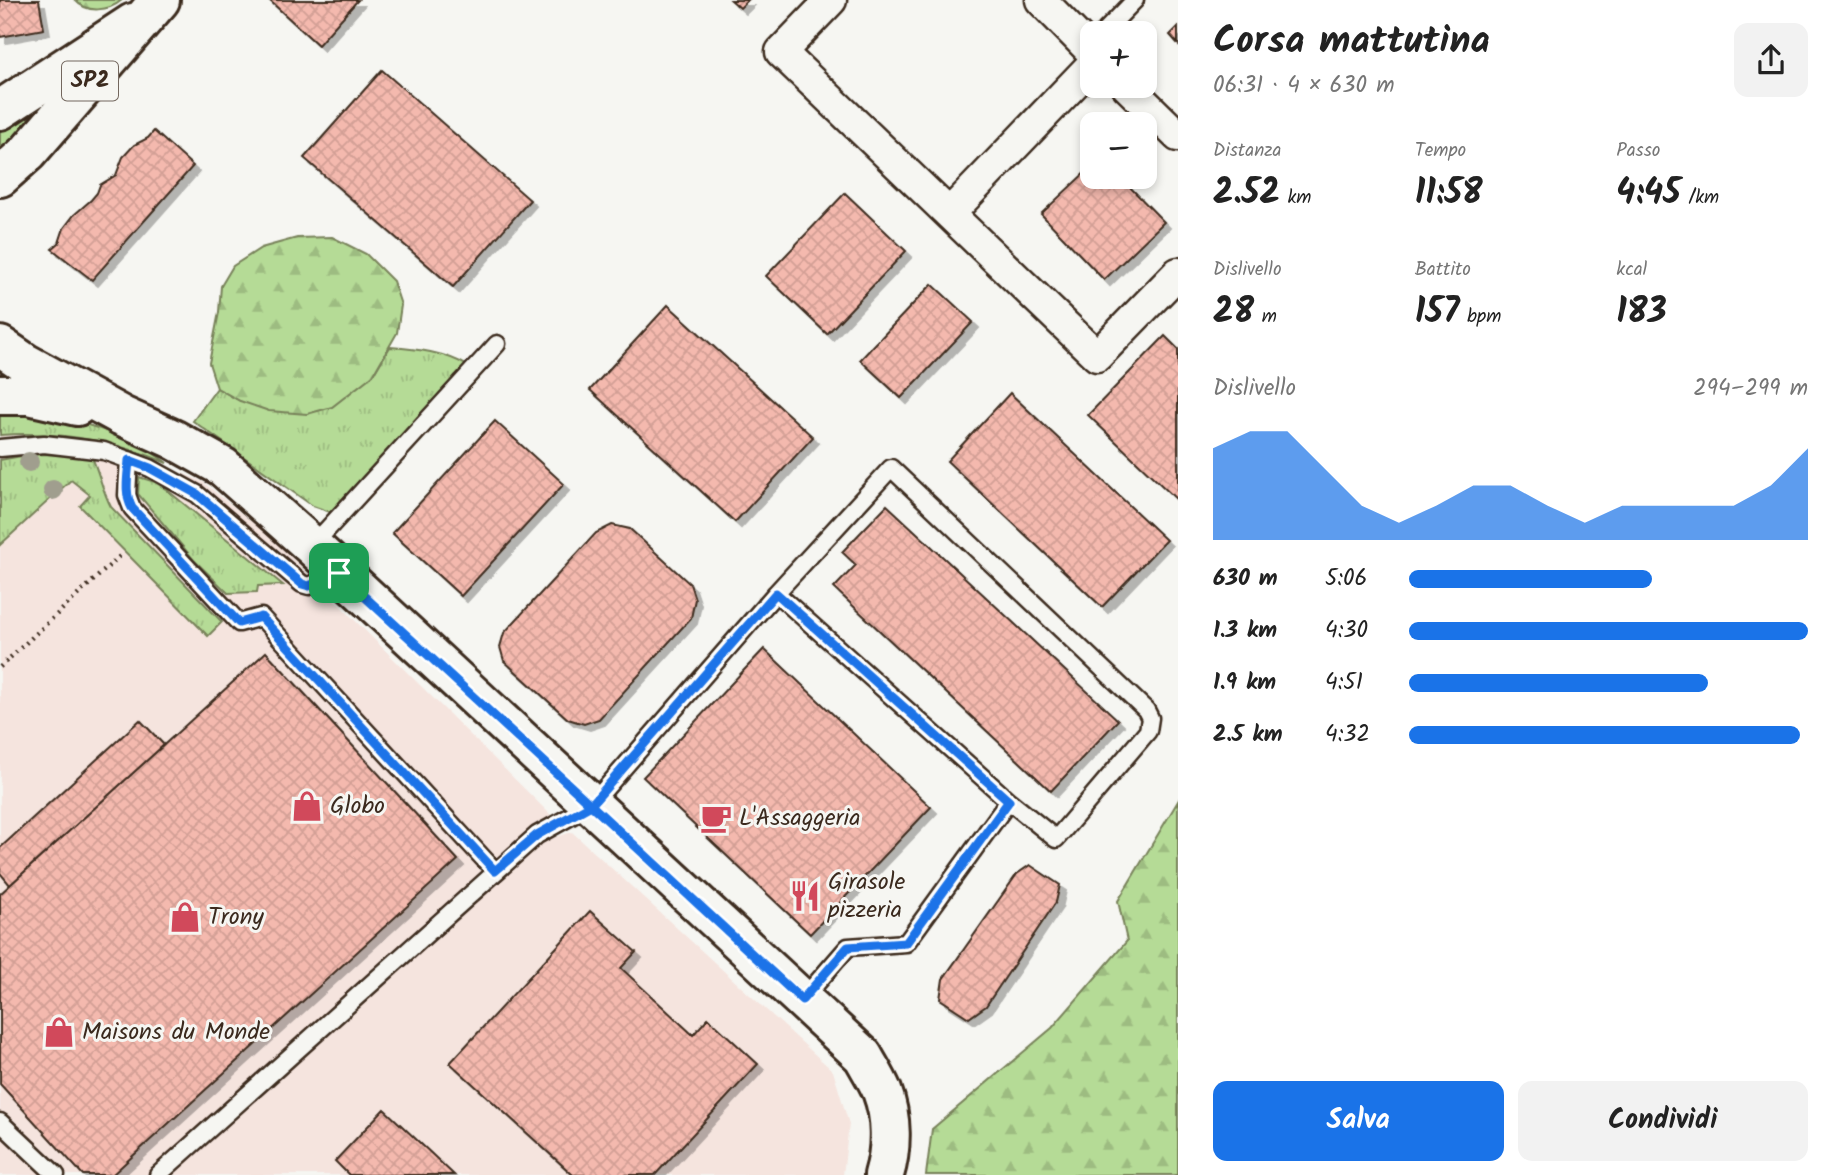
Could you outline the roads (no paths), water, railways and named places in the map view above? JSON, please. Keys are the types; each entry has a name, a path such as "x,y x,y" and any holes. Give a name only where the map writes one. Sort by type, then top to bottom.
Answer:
{"main road":[{"path":"0,110 156,5"},
{"name":"SP2","path":"0,177 28,152 156,5"},
{"name":"SP2","path":"0,204 28,152"},
{"path":"0,346 25,363 122,416 173,439 223,467 312,546 863,1056 882,1091 890,1125 888,1163 884,1175"},
{"path":"0,395 29,395 122,416"}],"street":[{"path":"831,0 781,52 1097,356 1178,273"},
{"path":"1041,0 1080,36"},
{"path":"950,213 1080,63"},
{"path":"1139,98 1178,135"}],"lane":[{"path":"1117,21 1135,0"},
{"path":"312,546 497,344"},
{"path":"0,448 44,444 104,451 129,460 150,468 197,494 302,584 309,586 339,573"},
{"path":"129,460 127,489 132,508 239,623 261,617 495,871"},
{"path":"158,1175 537,835 591,805 776,593 891,468 1146,710 1150,718 1148,731 1056,839 1009,801 776,593"},
{"path":"802,1000 848,947 906,943 1009,801"},
{"path":"0,1122 56,1175"}],"place":[{"name":"Globo","path":"307,806"},
{"name":"L'Assaggeria","path":"716,818"},
{"name":"Girasole pizzeria","path":"805,896"},
{"name":"Trony","path":"185,917"},
{"name":"Maisons du Monde","path":"59,1032"}]}
